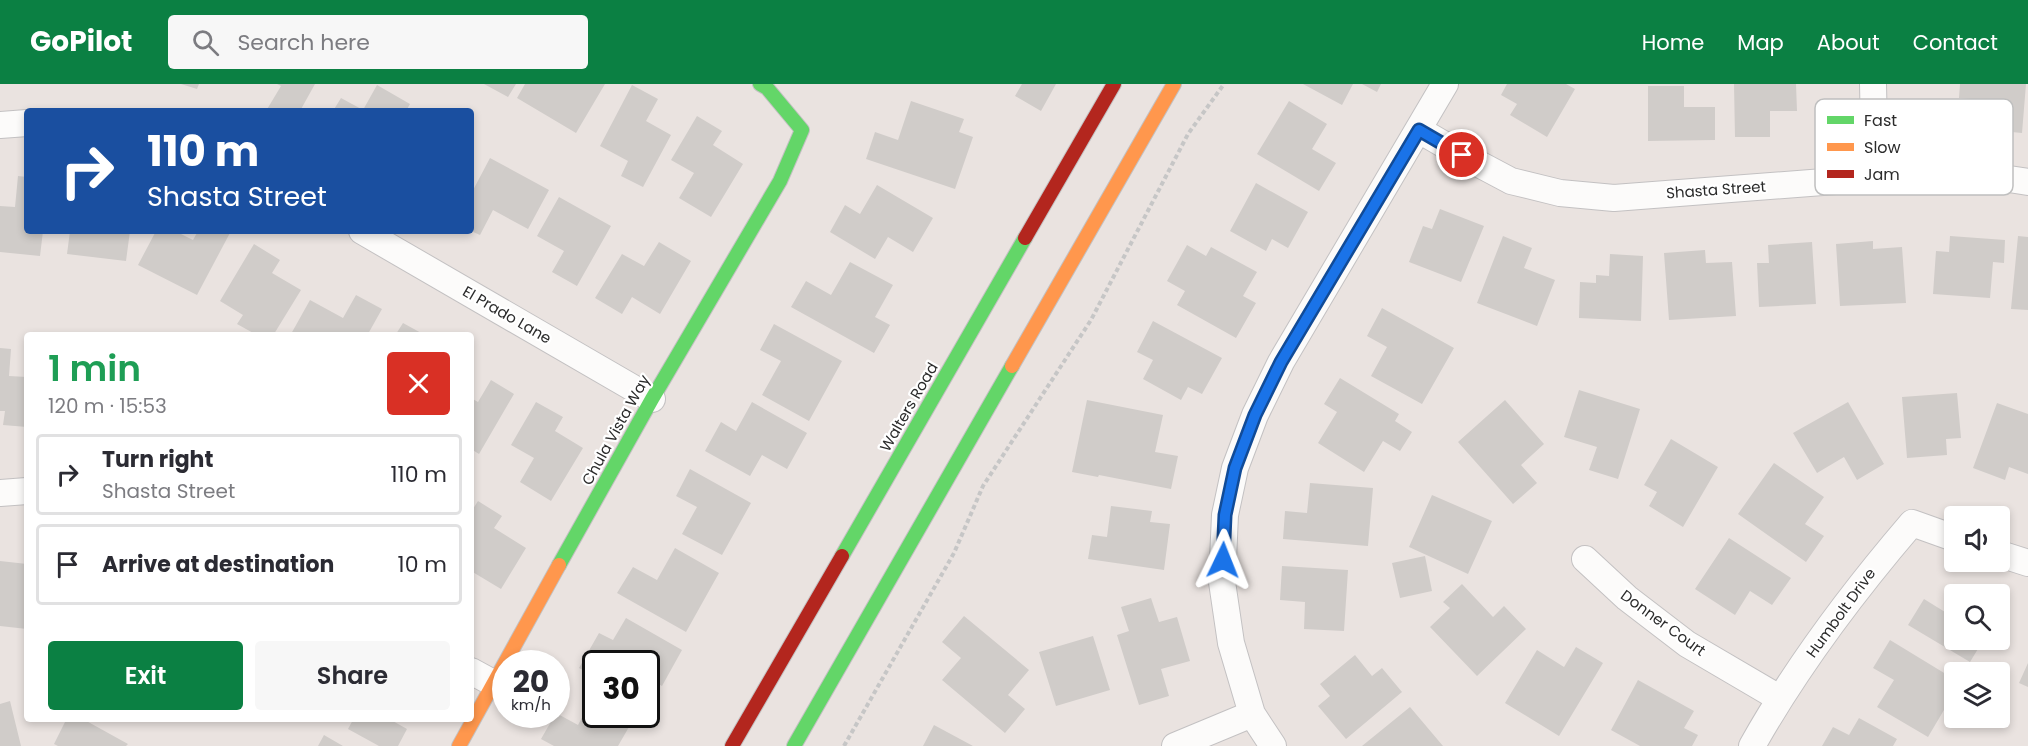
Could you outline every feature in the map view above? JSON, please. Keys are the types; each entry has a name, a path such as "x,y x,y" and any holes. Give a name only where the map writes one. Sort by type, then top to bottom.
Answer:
{"main road":[{"name":"Chula Vista Way","path":"512,650 652,399 780,181 802,130 767,88 760,84"},
{"name":"Walters Road","path":"732,746 1114,84"},
{"path":"794,746 1174,84"},
{"name":"Chula Vista Way","path":"474,719 492,687"},
{"name":"Chula Vista Way","path":"459,746 472,722"}],"street":[{"path":"1272,746 1252,714 1231,643 1222,582 1225,515 1235,468 1255,415 1281,362 1445,84"},
{"path":"1873,84 1873,99"},
{"path":"0,125 24,123"},
{"name":"Shasta Street","path":"1419,130 1511,181 1560,193 1614,198 1815,183"},
{"name":"Shasta Street","path":"2013,180 2028,182"},
{"name":"El Prado Lane","path":"367,234 652,399"},
{"path":"0,493 24,491"},
{"name":"Humbolt Drive","path":"1752,746 1779,698 1866,577 1912,523 1944,534"},
{"path":"2010,557 2028,563"},
{"name":"Donner Court","path":"1585,559 1627,598 1687,644 1779,698"},
{"path":"474,673 492,682"},
{"path":"1175,746 1252,714"}],"path":[{"path":"844,746 954,553 983,486 1091,320 1188,134 1224,84"}],"building":[{"path":"181,84 199,84 197,89"},
{"path":"277,84 315,84 302,108 268,108 281,86"},
{"path":"484,84 516,84 508,97"},
{"path":"525,84 605,84 576,133 517,98"},
{"path":"1022,84 1056,84 1041,111 1015,96"},
{"path":"1303,84 1353,84 1342,105"},
{"path":"1362,84 1381,84 1377,92"},
{"path":"1507,84 1566,84 1575,89 1547,137 1510,115 1517,104 1501,95"},
{"path":"1734,84 1796,84 1797,111 1770,111 1770,137 1735,137"},
{"path":"1960,84 2026,84 2022,133 2013,132 2013,99 1959,98"},
{"path":"377,85 410,104 408,108 364,108"},
{"path":"632,85 658,99 646,121 671,135 643,187 621,176 628,161 600,146"},
{"path":"1648,86 1684,86 1684,107 1715,107 1715,140 1648,141"},
{"path":"341,98 359,108 335,108"},
{"path":"911,101 964,119 959,132 973,137 955,189 866,159 875,132 898,140"},
{"path":"1289,101 1327,124 1312,149 1336,163 1319,191 1257,154"},
{"path":"697,116 722,131 713,145 743,164 711,217 679,198 694,173 671,160"},
{"path":"490,158 549,190 528,229 493,210 480,235 474,232 474,188"},
{"path":"18,176 24,177 24,234 43,234 40,256 0,252 0,206 15,207"},
{"path":"1256,183 1308,212 1288,248 1272,239 1266,251 1230,231"},
{"path":"877,185 933,218 913,252 888,237 875,259 830,232 845,205 860,214"},
{"path":"559,197 611,226 577,286 552,272 564,251 537,236"},
{"path":"1440,209 1484,226 1461,282 1409,262 1423,226 1432,229"},
{"path":"70,234 130,234 126,261 67,254"},
{"path":"154,234 181,234 193,240 196,234 229,234 197,295 138,265"},
{"path":"1503,236 1532,248 1524,268 1555,280 1537,326 1477,303"},
{"path":"1950,236 2005,240 2004,263 1993,262 1990,298 1933,294 1936,251 1949,252"},
{"path":"2018,236 2028,237 2028,310 2011,309"},
{"path":"1873,241 1873,249 1902,247 1906,303 1840,306 1836,244"},
{"path":"659,242 691,261 660,314 632,297 622,314 595,298 622,254 644,266"},
{"path":"1812,242 1816,304 1759,307 1757,263 1769,263 1768,245"},
{"path":"254,244 280,260 272,273 301,290 275,332 251,332 237,324 243,315 220,301"},
{"path":"1187,245 1206,256 1211,247 1257,272 1243,296 1256,303 1236,338 1177,305 1185,291 1167,281"},
{"path":"1705,250 1706,263 1732,262 1736,316 1669,320 1664,253"},
{"path":"1610,254 1643,256 1641,321 1579,318 1580,282 1596,283 1596,275 1609,276"},
{"path":"850,262 893,285 875,317 890,325 874,353 791,307 806,281 831,295"},
{"path":"356,295 382,309 369,332 292,332 310,300 343,318"},
{"path":"1382,308 1454,348 1422,404 1371,376 1387,347 1367,336"},
{"path":"1153,321 1222,358 1202,394 1188,387 1181,400 1143,379 1153,360 1137,352"},
{"path":"403,323 419,332 397,332"},
{"path":"774,324 842,361 809,421 762,395 781,361 760,350"},
{"path":"0,348 11,349 9,376 24,377 24,427 3,425 5,411 0,411"},
{"path":"1340,378 1399,414 1395,421 1412,432 1400,451 1383,441 1364,472 1318,443 1337,412 1324,404"},
{"path":"491,380 514,394 479,454 474,451 474,400 478,402"},
{"path":"1579,390 1640,409 1618,479 1589,470 1597,447 1564,437"},
{"path":"1957,393 1961,438 1946,439 1947,455 1907,458 1902,397"},
{"path":"1087,400 1163,415 1155,452 1178,456 1171,489 1072,472"},
{"path":"1505,400 1544,444 1521,465 1537,483 1513,504 1458,442"},
{"path":"536,402 563,417 555,431 583,448 551,501 520,482 534,458 511,445"},
{"path":"752,402 807,433 787,469 762,455 750,476 705,451 721,422 736,431"},
{"path":"1848,402 1884,464 1857,480 1844,457 1817,473 1793,433"},
{"path":"1997,403 2028,414 2028,474 2009,467 2005,480 1973,468"},
{"path":"1671,439 1718,467 1683,527 1649,506 1657,492 1644,485"},
{"path":"1774,463 1824,497 1805,524 1824,536 1806,562 1738,514"},
{"path":"690,469 751,503 722,555 682,534 697,507 676,496"},
{"path":"1310,483 1373,488 1368,546 1283,539 1285,511 1307,513"},
{"path":"1432,495 1492,521 1468,574 1409,547"},
{"path":"478,501 502,516 494,528 526,548 501,589 474,573 474,507"},
{"path":"1111,506 1152,511 1150,522 1170,524 1164,570 1088,559 1092,535 1107,537"},
{"path":"1729,538 1791,578 1772,605 1750,591 1735,615 1695,589"},
{"path":"675,548 719,573 686,632 617,593 633,567 657,580"},
{"path":"1425,556 1432,591 1400,598 1392,563"},
{"path":"0,561 24,564 24,629 0,626"},
{"path":"1282,566 1348,570 1344,631 1304,629 1305,602 1280,600"},
{"path":"1462,584 1493,617 1504,606 1526,629 1477,676 1430,627 1450,608 1443,602"},
{"path":"1151,598 1159,622 1177,617 1190,661 1161,669 1169,696 1139,705 1117,635 1129,631 1121,607"},
{"path":"1924,599 1944,611 1944,646 1908,625"},
{"path":"964,616 1029,670 1008,695 1025,709 1005,733 942,680 961,658 942,642"},
{"path":"626,618 682,650 662,686 660,685 660,650 589,650 599,633 613,640"},
{"path":"1093,636 1110,690 1056,706 1039,652"},
{"path":"1890,640 1944,673 1944,710 1928,737 1877,707 1894,680 1873,668"},
{"path":"1576,647 1603,663 1559,736 1505,703 1537,650 1564,667"},
{"path":"1950,650 1977,650 1970,662"},
{"path":"1355,655 1372,676 1382,668 1402,692 1346,739 1318,706 1330,696 1320,684"},
{"path":"2028,663 2028,687 2019,683"},
{"path":"1638,680 1694,711 1684,728 1698,735 1692,746 1640,746 1611,730"},
{"path":"10,701 21,746 0,746 0,704"},
{"path":"1410,707 1443,746 1362,746"},
{"path":"582,718 582,728 628,728 618,746 554,746 541,739 547,728 570,728 570,721 578,725"},
{"path":"1859,718 1897,739 1893,746 1822,746 1833,727 1849,735"},
{"path":"65,722 88,722 128,744 126,746 58,746 54,744"},
{"path":"352,722 395,722 407,729 398,746 379,746 348,729"},
{"path":"934,725 973,746 923,746"},
{"path":"324,735 343,746 318,746"}],"traffic: fast":[{"path":"559,565 652,399 780,181 802,130 767,88 760,84"},
{"path":"842,556 1025,238"},
{"path":"794,746 1012,366"}],"traffic: slow":[{"path":"1012,366 1174,84"},
{"path":"474,719 559,565"},
{"path":"459,746 472,722"}],"traffic: jam":[{"path":"1025,238 1114,84"},
{"path":"732,746 842,556"}],"route":[{"path":"1223,560 1225,515 1235,468 1255,415 1281,362 1419,130 1462,155"}]}
